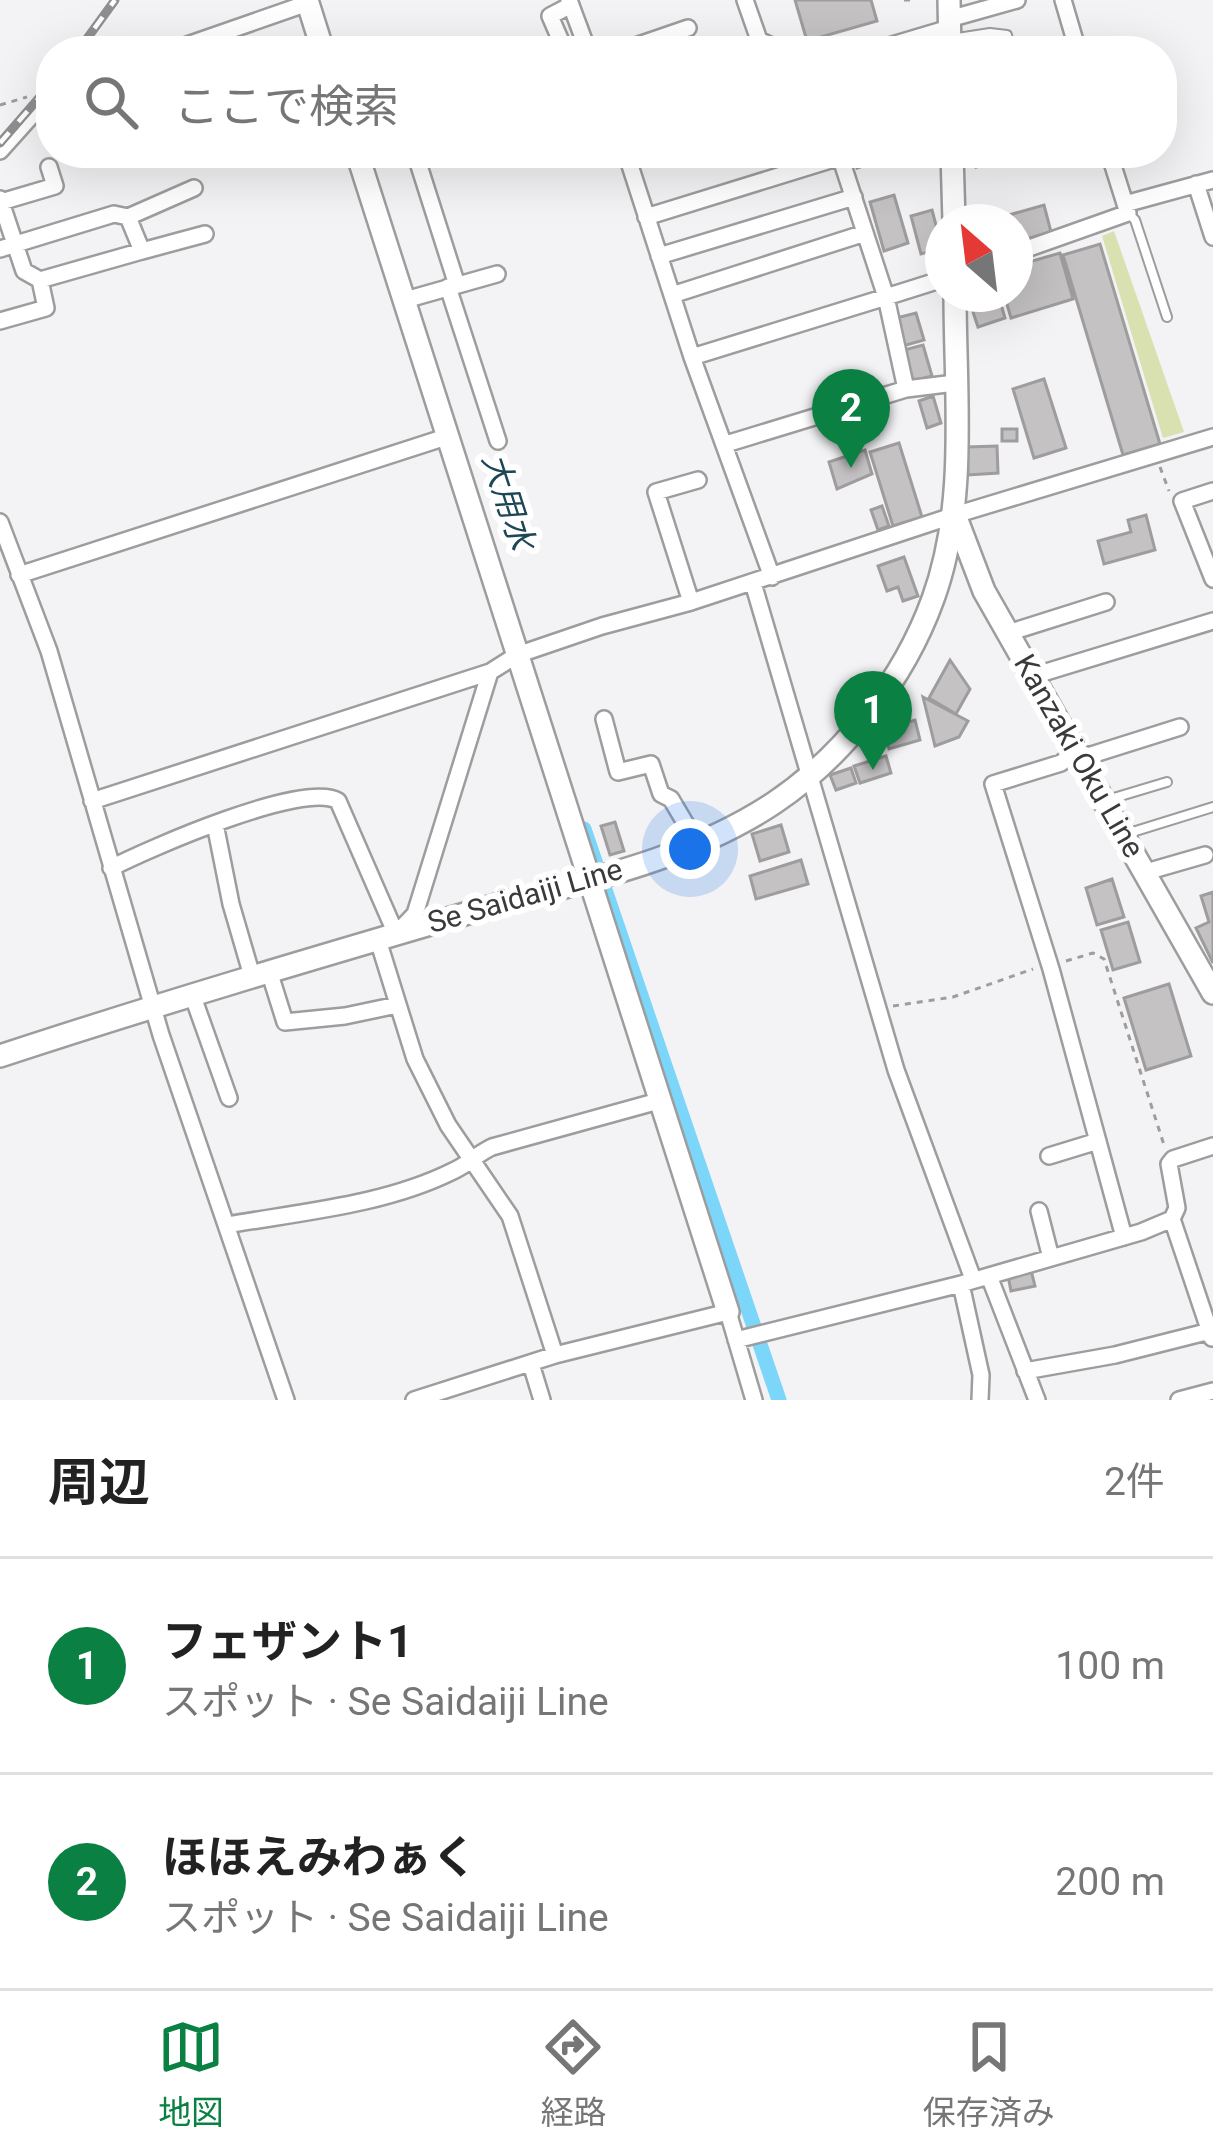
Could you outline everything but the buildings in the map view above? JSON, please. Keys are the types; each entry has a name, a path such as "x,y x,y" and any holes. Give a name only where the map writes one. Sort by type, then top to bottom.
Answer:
{"main road":[{"path":"307,2 318,36"},
{"path":"362,168 408,299 448,436 526,652 589,878 728,1312"},
{"path":"952,168 953,204"},
{"name":"Se Saidaiji Line","path":"0,1056 697,843 772,804 809,777 881,696 934,597 955,515 955,312"},
{"name":"Kanzaki Oku Line","path":"955,515 984,591 1213,994"},
{"path":"943,561 957,550 968,553"},
{"path":"934,597 968,586 984,591"}],"street":[{"path":"745,0 758,36"},
{"path":"920,36 1017,0"},
{"path":"1063,0 1074,36"},
{"path":"212,36 307,2"},
{"path":"559,36 550,16 570,3 582,36"},
{"path":"665,36 688,28"},
{"path":"0,151 36,102"},
{"path":"49,168 55,186 1,201 8,246 24,271 40,280 205,234"},
{"path":"419,168 498,441"},
{"path":"631,168 692,357 772,577"},
{"path":"646,217 799,168"},
{"path":"844,168 890,296 907,389"},
{"path":"1114,168 1126,209"},
{"path":"1033,246 1204,182 1213,237"},
{"path":"8,246 114,214 128,217 194,188"},
{"path":"659,256 854,197"},
{"path":"128,217 142,251"},
{"path":"672,296 866,233"},
{"path":"408,299 496,274"},
{"path":"890,296 892,286 925,275"},
{"path":"0,322 46,308 40,280"},
{"path":"692,357 925,285"},
{"path":"726,444 907,389 955,382"},
{"path":"19,575 448,436"},
{"path":"92,801 490,672 526,652 614,622 753,583 955,515 1213,437"},
{"path":"691,602 656,492 698,479"},
{"path":"1212,576 1182,501 1213,491"},
{"path":"0,522 49,651 153,1006 286,1400"},
{"path":"753,583 896,1070 974,1280 1037,1400"},
{"path":"1008,633 1106,602"},
{"path":"1034,676 1213,621"},
{"path":"387,937 415,914 490,672"},
{"path":"604,719 618,772 651,764 661,794 671,799 697,843"},
{"path":"1124,1237 1050,965 993,784 1061,763 1076,751 1088,756 1180,727"},
{"path":"111,868 155,844 215,824 321,794 338,801 387,937 397,1005 415,1059 448,1125 510,1216 556,1355"},
{"path":"215,824 228,891 285,1022 397,1005"},
{"path":"1146,872 1209,858"},
{"path":"192,994 229,1098"},
{"path":"227,1225 370,1200 457,1170 470,1157 492,1147 662,1100"},
{"path":"1049,1156 1098,1141"},
{"path":"1025,1371 1211,1336 1172,1219 1178,1199 1169,1164 1213,1146"},
{"path":"1039,1211 1051,1258"},
{"path":"744,1338 974,1280 1172,1219"},
{"path":"974,1280 980,1400"},
{"path":"414,1400 556,1355 728,1312 744,1338 754,1400"},
{"path":"531,1364 542,1400"},
{"path":"1179,1400 1213,1391"}],"lane":[{"path":"949,27 1007,36"},
{"path":"1126,209 1135,220 1167,317"},
{"path":"1106,801 1167,782"},
{"path":"1125,835 1213,807"}],"path":[{"path":"904,0 913,0"},
{"path":"0,105 36,96"}],"green space":[{"path":"1114,231 1184,432 1163,438 1102,236"}],"waterway":[{"name":"大用水","path":"584,829 597,867"},
{"name":"大用水","path":"604,887 779,1400"}],"railway":[{"path":"89,36 115,0"},
{"path":"0,143 36,101"}],"place":[{"name":"ほほえみわぁく","path":"851,468"},
{"name":"フェザント1","path":"873,770"}]}
